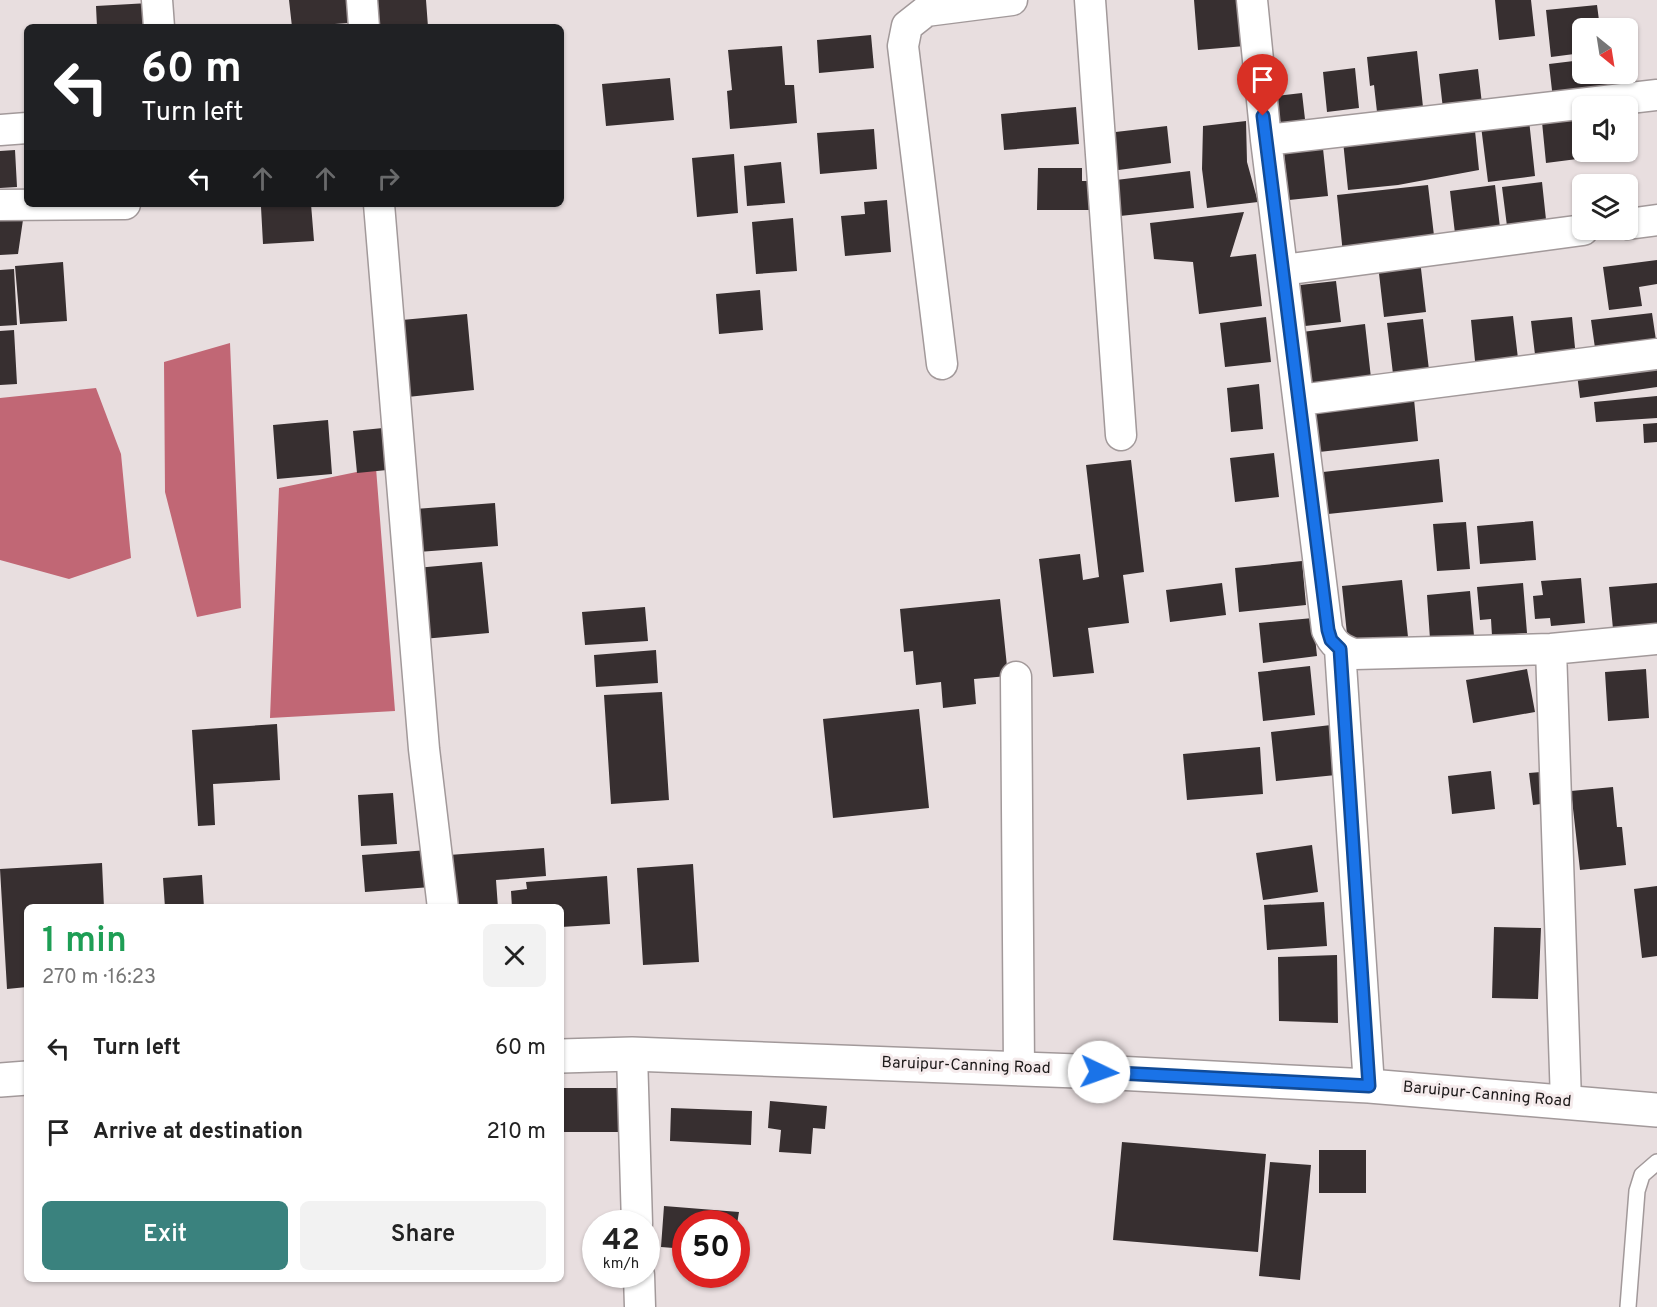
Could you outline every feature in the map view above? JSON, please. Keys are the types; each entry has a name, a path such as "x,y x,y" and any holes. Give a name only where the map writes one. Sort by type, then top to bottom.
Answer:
{"main road":[{"name":"Baruipur-Canning Road","path":"564,1056 632,1054 1019,1068 1369,1086 1657,1110"},
{"path":"0,1080 24,1078"}],"street":[{"path":"157,0 159,24"},
{"path":"362,0 364,24"},
{"path":"942,364 903,45 907,26 926,10 1012,0"},
{"path":"1090,0 1121,435"},
{"path":"1252,0 1266,140 1331,640 1340,649 1354,654 1551,649 1657,639"},
{"path":"1266,140 1657,95"},
{"path":"0,130 24,129"},
{"path":"0,205 24,205"},
{"path":"379,207 424,749 443,904"},
{"path":"1638,223 1657,220"},
{"path":"1283,270 1572,231"},
{"path":"1300,400 1657,354"},
{"path":"1340,649 1369,1086"},
{"path":"1551,649 1566,1102"},
{"path":"1016,677 1019,1068"},
{"path":"632,1054 638,1210"},
{"path":"639,1288 640,1307"}],"lane":[{"path":"1628,1307 1637,1191 1642,1175 1657,1162"}],"shaded area":[{"path":"230,343 241,608 197,617 165,492 164,362"},
{"path":"96,388 121,454 131,558 69,579 0,560 0,398"},
{"path":"376,468 395,711 270,718 279,488"}],"building":[{"path":"289,0 347,0 349,23 292,24"},
{"path":"366,0 426,0 428,24 368,24"},
{"path":"1194,0 1241,0 1245,46 1198,50"},
{"path":"1495,0 1531,0 1535,36 1499,40"},
{"path":"149,3 150,24 97,24 96,6"},
{"path":"1597,5 1599,18 1572,18 1572,54 1551,57 1546,10"},
{"path":"871,35 874,68 819,73 817,40"},
{"path":"782,46 785,85 794,85 797,123 730,129 727,91 732,90 728,50"},
{"path":"1417,51 1423,107 1377,112 1374,85 1370,86 1367,57"},
{"path":"1572,61 1572,84 1612,84 1613,96 1572,96 1572,106 1554,108 1549,64"},
{"path":"1355,68 1359,108 1327,112 1323,72"},
{"path":"1478,69 1482,104 1443,109 1439,74"},
{"path":"670,78 674,120 606,126 602,84"},
{"path":"1302,93 1306,128 1280,131 1276,96"},
{"path":"1076,107 1079,144 1004,150 1001,114"},
{"path":"1572,119 1572,160 1546,163 1542,122"},
{"path":"1529,120 1535,176 1488,182 1481,126"},
{"path":"1246,121 1247,162 1258,202 1207,208 1202,169 1203,126"},
{"path":"1474,121 1479,170 1398,185 1348,190 1343,141"},
{"path":"1167,126 1171,163 1111,171 1107,133"},
{"path":"874,129 877,169 820,174 817,133"},
{"path":"1322,139 1328,196 1289,200 1283,144"},
{"path":"15,150 17,187 0,188 0,151"},
{"path":"734,154 738,213 697,217 692,158"},
{"path":"781,162 785,203 747,206 744,166"},
{"path":"1038,168 1082,168 1082,181 1092,181 1091,210 1037,210"},
{"path":"1190,171 1194,208 1120,216 1116,180"},
{"path":"1542,182 1547,229 1508,234 1502,187"},
{"path":"1428,185 1435,244 1343,254 1337,195"},
{"path":"1495,185 1501,236 1456,242 1450,191"},
{"path":"887,200 891,252 845,256 841,216 865,214 864,202"},
{"path":"261,207 311,207 314,241 263,244"},
{"path":"1244,212 1230,257 1256,254 1262,306 1199,314 1193,262 1154,259 1150,223"},
{"path":"0,213 24,213 18,254 0,255"},
{"path":"793,218 797,271 756,274 752,222"},
{"path":"1420,260 1426,312 1384,317 1378,265"},
{"path":"1657,260 1657,284 1639,287 1642,306 1609,310 1603,267"},
{"path":"63,262 67,321 20,324 15,266"},
{"path":"14,269 17,325 0,326 0,270"},
{"path":"1336,281 1341,322 1305,326 1300,285"},
{"path":"760,290 763,330 719,334 716,294"},
{"path":"1652,313 1657,347 1596,355 1591,320"},
{"path":"467,314 474,390 398,398 391,321"},
{"path":"1513,316 1519,367 1476,371 1471,320"},
{"path":"1266,317 1271,362 1225,367 1220,323"},
{"path":"1572,317 1576,358 1536,363 1531,321"},
{"path":"1423,319 1429,370 1393,374 1387,323"},
{"path":"1365,324 1371,378 1308,385 1302,332"},
{"path":"14,330 17,384 0,385 0,331"},
{"path":"1657,362 1657,387 1580,398 1577,374"},
{"path":"1259,384 1263,429 1231,432 1227,388"},
{"path":"1657,396 1657,418 1596,422 1594,402"},
{"path":"1414,399 1418,441 1319,452 1315,410"},
{"path":"328,420 332,474 277,479 273,425"},
{"path":"1657,423 1657,442 1644,443 1643,424"},
{"path":"393,427 397,469 357,473 353,431"},
{"path":"1274,453 1279,497 1235,502 1230,458"},
{"path":"1439,459 1443,502 1328,514 1323,472"},
{"path":"1131,460 1144,572 1123,575 1129,623 1088,628 1094,673 1053,677 1039,559 1080,554 1083,580 1099,577 1086,465"},
{"path":"495,503 498,546 418,552 415,509"},
{"path":"1533,521 1536,560 1480,564 1477,526"},
{"path":"1466,522 1470,569 1437,571 1433,524"},
{"path":"1302,561 1306,605 1239,612 1235,568"},
{"path":"482,562 489,633 423,639 416,568"},
{"path":"1581,578 1585,623 1551,626 1550,618 1535,619 1533,596 1543,595 1541,581"},
{"path":"1402,580 1408,637 1348,644 1342,586"},
{"path":"1222,583 1226,615 1170,622 1166,590"},
{"path":"1523,583 1527,633 1492,636 1491,619 1480,620 1477,587"},
{"path":"1657,583 1657,625 1613,629 1609,587"},
{"path":"1470,591 1474,636 1430,639 1427,595"},
{"path":"1000,599 1008,676 974,679 976,704 943,708 941,682 916,685 913,651 904,652 900,609"},
{"path":"645,607 648,641 585,645 582,612"},
{"path":"1313,618 1317,656 1263,663 1259,623"},
{"path":"656,650 658,683 596,687 594,655"},
{"path":"1310,666 1315,715 1263,721 1258,672"},
{"path":"1527,669 1535,712 1473,723 1466,680"},
{"path":"1646,669 1649,718 1608,721 1605,672"},
{"path":"662,692 669,800 611,804 604,695"},
{"path":"919,709 929,808 833,818 823,719"},
{"path":"277,724 280,780 213,784 215,825 198,826 192,730"},
{"path":"1331,725 1336,775 1276,781 1271,732"},
{"path":"1260,747 1263,794 1187,800 1183,754"},
{"path":"1491,771 1495,809 1452,814 1448,776"},
{"path":"1553,771 1556,802 1533,805 1529,773"},
{"path":"1613,787 1617,827 1622,827 1626,865 1580,870 1571,791"},
{"path":"393,793 397,844 361,846 358,795"},
{"path":"1312,845 1318,892 1263,900 1256,853"},
{"path":"544,848 546,876 496,880 498,904 453,904 449,855"},
{"path":"428,850 431,887 365,892 362,855"},
{"path":"102,863 104,904 24,904 24,987 7,989 0,869"},
{"path":"693,864 699,962 643,965 637,868"},
{"path":"202,875 204,904 165,904 163,878"},
{"path":"607,876 610,924 564,927 564,904 512,904 511,891 527,889 526,882"},
{"path":"1657,886 1657,956 1642,958 1634,889"},
{"path":"1324,902 1327,946 1267,950 1264,905"},
{"path":"1494,927 1541,928 1538,999 1492,998"},
{"path":"1337,955 1338,1023 1279,1021 1278,957"},
{"path":"564,1088 632,1088 632,1132 564,1132"},
{"path":"770,1101 827,1106 825,1129 813,1128 811,1154 779,1152 781,1130 768,1128"},
{"path":"671,1108 752,1111 751,1145 670,1141"},
{"path":"1122,1142 1266,1154 1258,1252 1113,1240"},
{"path":"1319,1150 1366,1150 1366,1193 1319,1193"},
{"path":"1270,1162 1311,1165 1300,1280 1259,1276"},
{"path":"664,1206 714,1210 672,1210 672,1248 661,1247"}],"route":[{"path":"1099,1072 1369,1086 1340,649 1331,640 1328,630 1263,116"}]}
